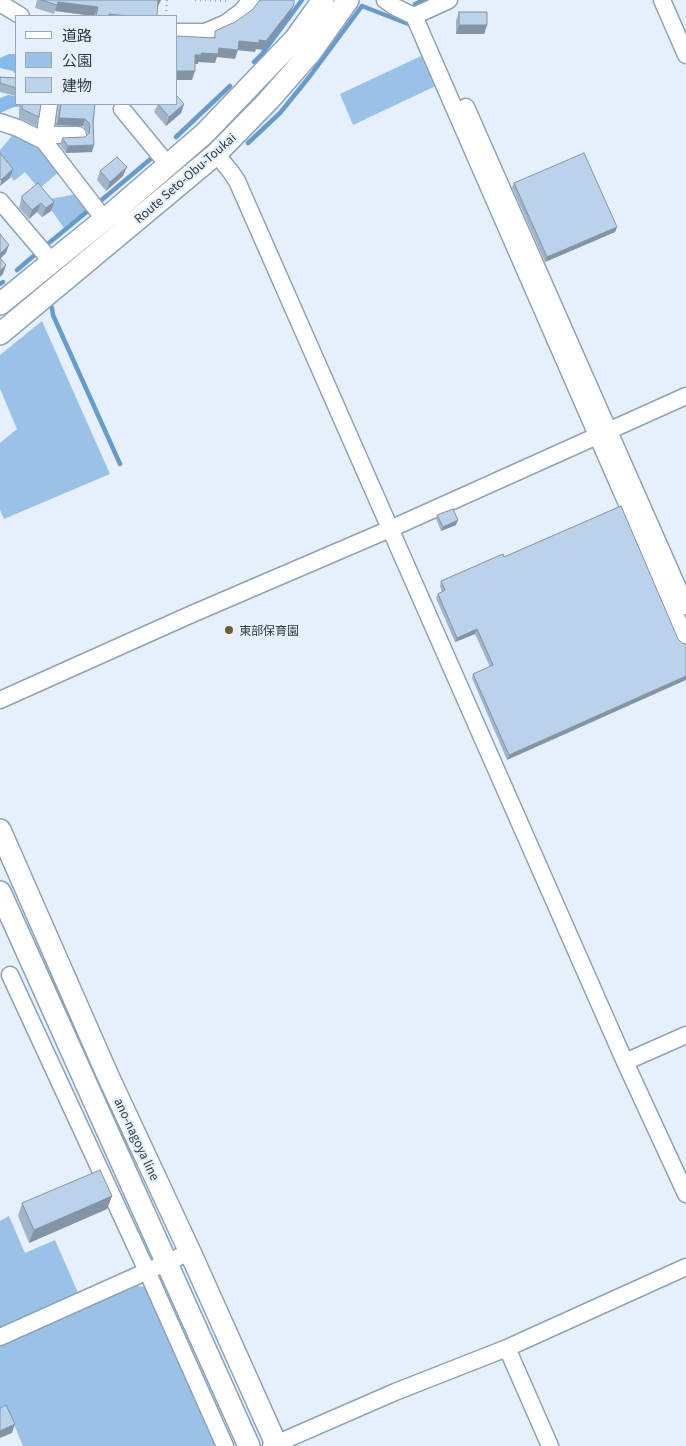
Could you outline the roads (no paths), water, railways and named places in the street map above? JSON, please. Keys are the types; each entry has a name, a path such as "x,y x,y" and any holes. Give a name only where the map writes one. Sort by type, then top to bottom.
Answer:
{"main road":[{"name":"Route Seto-Obu-Toukai","path":"0,304 104,220 205,133 296,39 323,0"},
{"name":"Route Seto-Obu-Toukai","path":"0,334 216,154 268,101 304,59 348,0"},
{"name":"ano-nagoya line","path":"0,830 108,1076 190,1252 275,1445"},
{"name":"ano-nagoya line","path":"0,892 35,970 156,1267 249,1446"}],"street":[{"path":"385,0 395,7 419,14 446,1"},
{"path":"662,0 686,55"},
{"path":"178,32 205,32 226,23 241,12 250,1"},
{"path":"4,4 20,15"},
{"path":"419,14 603,433 686,639"},
{"path":"49,105 44,138 104,220"},
{"path":"122,109 168,165"},
{"path":"0,122 44,138 78,135"},
{"path":"216,154 232,172 236,180 625,1062 686,1194"},
{"path":"0,200 52,262"},
{"path":"0,700 192,614 390,529 686,396"},
{"path":"603,433 686,606"},
{"path":"35,970 5,976 156,1267 225,1446"},
{"path":"625,1062 686,1035"},
{"path":"0,1337 190,1252"},
{"path":"275,1445 395,1392 507,1348 686,1267"},
{"path":"507,1348 550,1446"}],"waterway":[{"path":"254,62 302,0"},
{"path":"415,4 424,0"},
{"path":"248,143 280,113 362,6 411,25"},
{"path":"176,137 230,86"},
{"path":"98,203 153,157"},
{"path":"44,247 89,210"},
{"path":"17,270 37,253"},
{"path":"52,308 53,315 120,464"}],"place":[{"name":"東部保育園","path":"229,630"}]}
